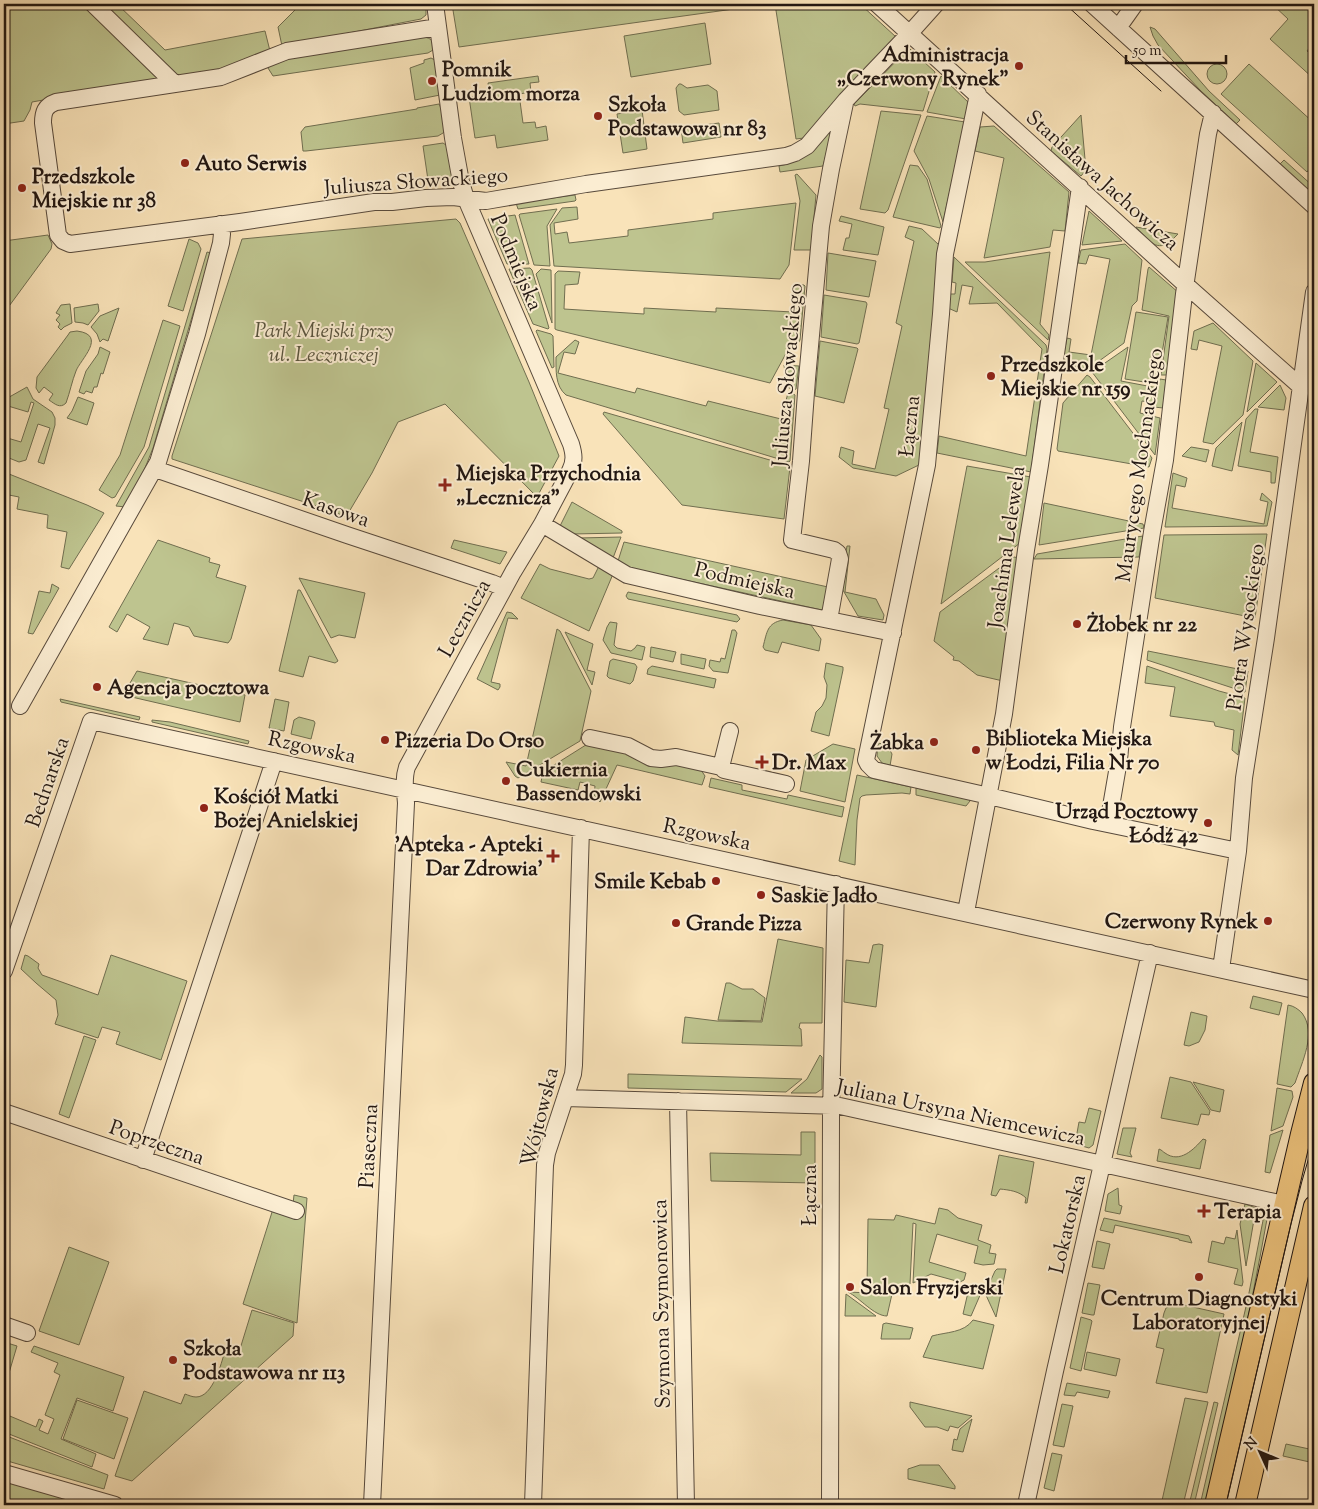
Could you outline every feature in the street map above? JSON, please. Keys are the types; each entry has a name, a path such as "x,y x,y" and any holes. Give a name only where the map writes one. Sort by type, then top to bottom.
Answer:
{"main road":[{"path":"1214,1505 1314,1083"},
{"path":"1245,1505 1314,1206"}],"street":[{"path":"93,4 175,84 221,78 287,51 438,27"},
{"name":"Podmiejska","path":"434,4 461,182 466,199 571,444 574,457 570,471"},
{"name":"Stanisława Jachowicza","path":"877,4 1300,386"},
{"name":"Juliusza Słowackiego","path":"175,84 56,102 47,107 43,123 58,235 63,241 70,244 374,202 453,197 486,201 586,184 786,156 807,146 846,100 936,4"},
{"path":"1092,4 1314,206"},
{"path":"1118,28 1136,4"},
{"name":"Łączna","path":"978,94 945,254 942,314 927,465 866,760 874,770 989,796"},
{"name":"Juliusza Słowackiego","path":"829,620 840,556 834,550 792,540 822,226 831,170 846,100"},
{"name":"Maurycego Mochnackiego","path":"1108,824 1164,460 1186,285 1208,134 1213,114"},
{"name":"Joachima Lelewela","path":"966,912 1012,664 1026,550 1080,187"},
{"path":"20,706 155,469 197,334 219,252 222,234 220,224"},
{"name":"Piotra Wysockiego","path":"1221,969 1238,851 1244,778 1266,638 1314,292"},
{"name":"Kasowa","path":"155,469 504,588"},
{"name":"Lecznicza","path":"404,790 406,767 570,471"},
{"name":"Podmiejska","path":"542,524 627,575 893,633"},
{"name":"Rzgowska","path":"91,721 1314,990"},
{"name":"Bednarska","path":"4,971 91,721"},
{"path":"721,767 730,731"},
{"path":"590,738 628,746 651,758 676,757 786,784"},
{"path":"143,1160 274,761"},
{"name":"Piaseczna","path":"372,1505 406,803 404,790"},
{"path":"989,796 1108,824 1238,851"},
{"name":"Wójtowska","path":"533,1505 545,1165 574,1065 581,828"},
{"name":"Łączna","path":"830,1505 831,1105 836,884"},
{"name":"Lokatorska","path":"1026,1505 1054,1371 1150,953"},
{"name":"Juliana Ursyna Niemcewicza","path":"565,1098 840,1106 1284,1204"},
{"name":"Szymona Szymonowica","path":"678,1101 686,1505"},
{"name":"Poprzeczna","path":"4,1112 296,1211"},
{"path":"4,1325 27,1333"},
{"path":"4,1473 105,1504"}],"green space":[{"path":"4,4 117,4 165,50 265,31 270,51 237,66 32,102 24,121 4,124"},
{"path":"301,4 426,4 426,15 421,19 282,46 278,27"},
{"path":"452,4 770,4 459,47"},
{"path":"775,4 860,4 896,37 804,138 796,139"},
{"path":"1272,4 1304,4 1314,12 1314,42 1307,51 1314,57 1314,79 1270,39 1288,19"},
{"path":"705,23 711,64 631,77 624,36"},
{"path":"1150,27 1155,29 1209,91 1240,120 1236,124 1200,90 1158,45"},
{"path":"423,37 431,39 433,50 428,53 273,76 268,68 270,64 281,59"},
{"path":"908,49 935,72 923,111 860,104 855,106 854,104"},
{"path":"431,58 435,60 440,95 415,100 410,68 424,63 424,60"},
{"path":"1217,64 1224,67 1227,74 1224,81 1217,84 1210,81 1207,74 1210,67"},
{"path":"1249,64 1314,123 1314,163 1307,172 1221,94"},
{"path":"538,76 539,82 530,83 531,92 519,94 523,123 535,122 536,128 546,126 548,140 497,148 495,135 475,138 469,97 490,94 488,83"},
{"path":"941,76 969,103 966,119 927,112"},
{"path":"679,84 687,88 708,85 717,91 719,110 684,115 679,111 676,88"},
{"path":"439,104 445,131 438,136 303,151 301,132 305,127"},
{"path":"642,110 647,149 623,153 617,114"},
{"path":"881,111 921,115 888,210 885,213 860,209"},
{"path":"1081,115 1086,170 1081,176 1051,151 1052,147"},
{"path":"927,116 965,122 943,222 929,179 914,151"},
{"path":"719,123 721,137 683,143 681,128"},
{"path":"994,126 1069,192 1065,231 1053,230 1050,247 984,258 1004,158 975,151 980,127"},
{"path":"833,128 823,166 780,172 779,166 789,164 804,157"},
{"path":"443,143 449,147 453,177 428,180 423,146"},
{"path":"1284,160 1314,187 1314,196 1280,164"},
{"path":"910,165 918,166 927,179 940,228 893,217"},
{"path":"797,174 816,195 811,250 794,250 800,201 795,175"},
{"path":"575,195 575,201 518,209 516,203"},
{"path":"796,203 789,265 780,279 554,266 550,225 562,208 577,207 578,219 554,223 555,234 567,232 569,243 628,236 628,230 713,219 713,213"},
{"path":"557,209 547,226 550,266 534,265 519,215"},
{"path":"1089,211 1122,241 1082,245"},
{"path":"515,215 529,264 507,264 488,219"},
{"path":"841,216 884,227 878,255 843,250 846,238 849,238 852,224 839,221"},
{"name":"Park Miejski przy ul. Leczniczej","path":"456,219 460,223 559,456 537,497 445,404 398,422 372,473 346,517 172,459 242,239"},
{"path":"909,226 922,229 939,245 921,464 896,476 853,468 839,457 841,447 854,451 852,464 875,469 889,409 884,408 902,326 896,323 914,241 905,237"},
{"path":"1136,227 1178,234 1167,245 1162,246 1153,244"},
{"path":"48,235 52,244 51,249 4,313 4,241"},
{"path":"189,239 198,243 201,249 183,311 168,306"},
{"path":"1125,244 1142,260 1137,301 1132,306 1124,343 1088,369 1067,365 1063,358 1067,338 1071,339 1069,352 1091,355 1110,259 1089,255 1086,264 1078,263 1081,250"},
{"path":"207,252 211,253 153,448 126,507 116,506 149,447"},
{"path":"1050,252 1040,324 1049,335 1048,340 965,262 985,262"},
{"path":"828,253 876,261 869,297 826,290"},
{"path":"954,257 1046,345 1031,472 937,453 939,436 1026,456 1042,349 997,303 969,304 973,287 962,285 957,312 948,308 950,294 955,294 956,283 952,282"},
{"path":"1149,267 1179,293 1167,375 1161,375 1169,316 1142,310"},
{"path":"530,268 548,329 533,324 509,269"},
{"path":"541,269 551,270 552,323 536,274"},
{"path":"558,271 580,272 578,284 565,285 564,309 644,314 644,308 716,312 716,308 793,312 794,284 804,285 800,340 796,347 790,346 770,383 557,330 555,329 555,274"},
{"path":"824,295 866,302 859,343 821,337"},
{"path":"70,304 72,323 61,330 58,327 60,324 56,320 60,315 56,313 61,305"},
{"path":"98,304 99,311 88,325 75,322 74,308"},
{"path":"119,308 108,341 103,339 100,342 97,334 91,327 100,316"},
{"path":"1136,312 1168,317 1157,384 1125,379"},
{"path":"163,320 180,326 144,447 115,497 112,498 99,490 120,455"},
{"path":"1213,323 1253,361 1243,415 1213,444 1203,442 1222,346 1199,340 1197,350 1191,349 1194,331"},
{"path":"536,331 553,336 554,367 552,368"},
{"path":"70,332 86,333 90,337 90,348 76,371 66,403 62,406 49,400 53,394 44,387 39,393 36,388 37,377"},
{"path":"575,340 579,342 575,354 564,352 558,373 635,393 637,388 706,406 708,401 781,419 788,393 792,393 795,395 790,461 566,395 558,382 556,357"},
{"path":"820,341 858,349 844,403 815,396"},
{"path":"100,347 110,352 97,387 94,387 92,393 86,391 84,394 79,392 86,371 98,354"},
{"path":"1128,347 1121,381 1158,388 1160,379 1166,380 1163,408 1154,407 1155,403 1142,401 1140,413 1160,418 1155,455 1092,372"},
{"path":"1256,363 1277,382 1247,412"},
{"path":"784,365 799,366 796,389 794,390 787,387"},
{"path":"1087,375 1152,458 1149,467 1058,451 1063,403"},
{"path":"1280,385 1286,398 1284,410 1258,407"},
{"path":"27,387 33,399 52,412 55,418 55,425 44,464 38,462 50,428 38,424 26,460 19,462 4,456 4,437 21,442 34,403 31,402 28,412 8,406 7,408 4,406 4,400"},
{"path":"78,397 94,403 87,425 67,418"},
{"path":"1255,409 1258,409 1250,452 1278,457 1275,483 1271,483 1271,472 1238,466 1246,419"},
{"path":"604,412 787,465 790,467 784,519 682,505 603,414"},
{"path":"1242,422 1232,471 1212,466 1216,448"},
{"path":"1191,447 1209,450 1206,462 1182,456"},
{"path":"967,466 1031,477 1020,543 941,604"},
{"path":"4,472 104,513 69,569 61,567 67,532 47,528 48,515 17,509 19,497 4,494"},
{"path":"1173,473 1187,478 1185,487 1176,485 1172,508 1264,524 1268,502 1260,500 1262,493 1272,502 1267,526 1165,527"},
{"path":"572,502 622,531 622,533 572,534 560,526"},
{"path":"1044,503 1143,524 1144,528 1039,545"},
{"path":"1267,534 1255,618 1155,598 1164,535"},
{"path":"1143,536 1139,557 1034,559 1037,554"},
{"path":"621,537 613,558 579,538"},
{"path":"158,540 210,558 209,562 220,565 216,577 246,586 231,639 228,643 194,636 189,627 174,623 168,645 143,639 150,627 127,614 117,632 109,627"},
{"path":"454,540 507,552 500,564 451,548"},
{"path":"624,542 828,587 824,608 822,610 630,568 618,561"},
{"path":"847,546 850,546 845,592 876,599 884,615 883,620 858,616 840,585"},
{"path":"1014,557 1019,558 1003,681 977,675 959,661 953,660 954,657 934,641 940,612"},
{"path":"540,564 550,569 589,579 593,578 599,566 613,574 589,631 521,598"},
{"path":"299,578 365,593 355,638 339,635 331,638"},
{"path":"52,584 59,588 33,634 28,633 39,591 50,593"},
{"path":"298,590 300,590 338,661 335,663 309,656 303,677 279,671"},
{"path":"628,592 737,615 740,619 737,622 628,599 626,596"},
{"path":"507,612 512,613 518,619 508,618 491,682 500,684 498,690 477,679"},
{"path":"783,620 811,625 821,639 819,651 782,642 778,653 765,650 763,647 768,629 774,623"},
{"path":"610,622 617,623 614,645 617,648 631,651 637,645 645,647 642,660 611,653 603,640"},
{"path":"557,629 560,631 591,691 580,741 518,778 506,762 526,766"},
{"path":"732,630 735,630 737,633 728,673 713,671 709,666 710,660 720,662 721,658 725,659"},
{"path":"565,632 593,644 587,670 595,672 592,685"},
{"path":"651,647 676,652 673,662 650,657"},
{"path":"1148,651 1248,671 1245,692 1147,660"},
{"path":"681,654 706,659 704,669 681,664"},
{"path":"613,659 635,664 637,667 633,681 630,684 607,676 610,661"},
{"path":"826,663 843,667 829,736 811,731 816,712 826,698 827,685 824,677"},
{"path":"652,666 716,679 714,688 647,674 648,669"},
{"path":"1147,666 1245,698 1238,755 1232,750 1234,730 1215,726 1214,722 1170,716 1175,687 1145,683"},
{"path":"137,671 245,695 240,722 123,695"},
{"path":"60,699 140,717 139,720 61,702"},
{"path":"275,699 289,702 284,731 269,728"},
{"path":"299,717 314,721 311,739 291,734 294,720"},
{"path":"152,720 170,722 249,741 248,744 152,722"},
{"path":"589,743 671,764 699,767 705,776 702,785 617,765 600,802 594,795 595,786 580,782 578,790 541,782 543,772"},
{"path":"878,743 887,745 892,754 890,766 882,763 877,756"},
{"path":"833,744 855,749 845,802 800,791 806,760"},
{"path":"857,775 911,787 910,794 866,795 860,798 855,865 839,861"},
{"path":"711,778 742,785 742,790 787,799 788,795 844,807 842,817 709,787"},
{"path":"916,788 968,798 970,801 966,806 916,795"},
{"path":"778,939 823,948 822,1023 800,1023 802,1046 682,1043 685,1017 717,1021 762,1022"},
{"path":"873,945 883,945 876,1007 844,1002 846,960 869,963"},
{"path":"25,955 39,964 38,968 42,975 98,995 111,955 187,981 161,1060 116,1044 120,1032 102,1027 98,1038 55,1024 58,1015 56,1000 21,969"},
{"path":"726,983 742,989 753,989 765,998 761,1021 718,1020"},
{"path":"1253,996 1282,1003 1279,1015 1250,1008"},
{"path":"1288,1005 1302,1013 1308,1029 1307,1048 1295,1083 1291,1087 1277,1084"},
{"path":"1191,1012 1207,1016 1205,1030 1199,1042 1189,1046 1184,1045"},
{"path":"84,1036 96,1040 69,1118 59,1114"},
{"path":"820,1055 822,1057 822,1089 816,1093 791,1093 807,1079"},
{"path":"628,1074 802,1079 786,1092 628,1088"},
{"path":"1170,1077 1191,1082 1210,1111 1209,1115 1201,1114 1198,1125 1161,1118"},
{"path":"1193,1082 1224,1090 1220,1112 1211,1110"},
{"path":"1277,1088 1292,1091 1293,1097 1283,1126 1271,1131"},
{"path":"1089,1108 1101,1111 1093,1145 1089,1148 1075,1144 1079,1122 1085,1123"},
{"path":"1123,1128 1136,1128 1130,1153 1132,1157 1117,1154"},
{"path":"1283,1130 1270,1173 1265,1172 1270,1135"},
{"path":"801,1132 815,1132 815,1183 711,1181 710,1153 801,1155"},
{"path":"1203,1139 1206,1140 1200,1169 1157,1161 1159,1149 1171,1156 1181,1156 1191,1151"},
{"path":"999,1155 1034,1162 1027,1203 1025,1203 1026,1198 1010,1190 1000,1189 996,1196 991,1195"},
{"path":"1118,1188 1119,1205 1122,1206 1120,1214 1105,1211 1108,1194"},
{"path":"294,1195 307,1198 297,1323 243,1304 273,1209 293,1204"},
{"path":"1245,1204 1256,1208 1246,1266 1240,1224"},
{"path":"939,1208 948,1210 958,1218 982,1225 978,1240 991,1245 989,1253 996,1254 994,1264 983,1265 974,1263 978,1246 937,1234 929,1262 966,1273 964,1280 960,1282 931,1274 913,1283 916,1224 913,1223 910,1284 867,1290 868,1219 894,1220 896,1215 935,1224"},
{"path":"1265,1210 1267,1219 1238,1362 1206,1505 1200,1505 1248,1298"},
{"path":"1104,1218 1189,1236 1192,1243 1115,1225 1113,1233 1100,1230"},
{"path":"1237,1230 1242,1286 1234,1284 1238,1269 1208,1262 1212,1241 1224,1244 1226,1237 1235,1239"},
{"path":"1097,1241 1110,1244 1104,1269 1092,1267"},
{"path":"69,1247 109,1262 79,1345 39,1331"},
{"path":"997,1269 1006,1269 996,1317 985,1293"},
{"path":"1088,1283 1100,1285 1094,1315 1082,1313"},
{"path":"969,1288 981,1293 971,1316 963,1314"},
{"path":"848,1292 892,1294 887,1316 872,1310"},
{"path":"846,1294 876,1316 845,1316"},
{"path":"1175,1303 1224,1314 1207,1393 1156,1383 1164,1349 1156,1347 1164,1313 1166,1308"},
{"path":"252,1310 294,1323 293,1336 132,1481 115,1476 144,1391 181,1404 185,1394 195,1397 202,1396 212,1386 225,1351 231,1348 240,1349"},
{"path":"1081,1317 1092,1321 1081,1371 1070,1368"},
{"path":"973,1320 994,1325 983,1369 923,1357 932,1336 960,1330"},
{"path":"883,1324 913,1328 910,1339 881,1339"},
{"path":"4,1342 17,1346 9,1373 4,1379"},
{"path":"34,1346 124,1377 113,1411 77,1398 61,1439 96,1454 92,1467 4,1432 4,1400 8,1402 5,1414 36,1427 39,1419 43,1421 39,1430 48,1434 54,1419 45,1415 60,1375 54,1372 58,1363 31,1352"},
{"path":"1087,1352 1120,1359 1116,1376 1084,1369"},
{"path":"1067,1383 1110,1391 1108,1398 1077,1392 1075,1396 1064,1395"},
{"path":"1185,1398 1208,1402 1183,1505 1161,1505"},
{"path":"77,1400 128,1418 114,1459 63,1439"},
{"path":"910,1402 972,1416 958,1428 950,1426 948,1431 937,1427 925,1427 910,1407"},
{"path":"1214,1402 1218,1403 1194,1505 1189,1505"},
{"path":"1062,1404 1073,1406 1064,1447 1053,1445"},
{"path":"972,1419 963,1452 952,1450 954,1439 957,1440 960,1429"},
{"path":"4,1435 108,1475 104,1489 4,1460"},
{"path":"1286,1444 1314,1450 1314,1463 1283,1456"},
{"path":"1052,1453 1062,1455 1054,1491 1044,1488"},
{"path":"920,1465 939,1465 955,1486 955,1489 908,1479 908,1469"},
{"path":"4,1480 73,1500 80,1505 4,1505"}],"tram line":[{"path":"1065,4 1161,91"},
{"path":"1226,1505 1291,1224 1314,1140"}],"place":[{"name":"Administracja „Czerwony Rynek”","path":"1019,66"},
{"name":"Pomnik Ludziom morza","path":"432,81"},
{"name":"Szkoła Podstawowa nr 83","path":"598,116"},
{"name":"Auto Serwis","path":"185,163"},
{"name":"Przedszkole Miejskie nr 38","path":"22,188"},
{"name":"Przedszkole Miejskie nr 159","path":"991,376"},
{"name":"Miejska Przychodnia „Lecznicza”","path":"445,485"},
{"name":"Żłobek nr 22","path":"1077,624"},
{"name":"Agencja pocztowa","path":"97,687"},
{"name":"Pizzeria Do Orso","path":"385,740"},
{"name":"Żabka","path":"934,742"},
{"name":"Biblioteka Miejska w Łodzi, Filia Nr 70","path":"976,750"},
{"name":"Dr. Max","path":"762,762"},
{"name":"Cukiernia Bassendowski","path":"506,781"},
{"name":"Kościół Matki Bożej Anielskiej","path":"204,808"},
{"name":"Urząd Pocztowy Łódź 42","path":"1208,823"},
{"name":"'Apteka - Apteki Dar Zdrowia'","path":"553,856"},
{"name":"Smile Kebab","path":"716,881"},
{"name":"Saskie Jadło","path":"761,895"},
{"name":"Czerwony Rynek","path":"1268,921"},
{"name":"Grande Pizza","path":"676,923"},
{"name":"Terapia","path":"1204,1211"},
{"name":"Centrum Diagnostyki Laboratoryjnej","path":"1199,1277"},
{"name":"Salon Fryzjerski","path":"850,1287"},
{"name":"Szkoła Podstawowa nr 113","path":"173,1360"}]}
